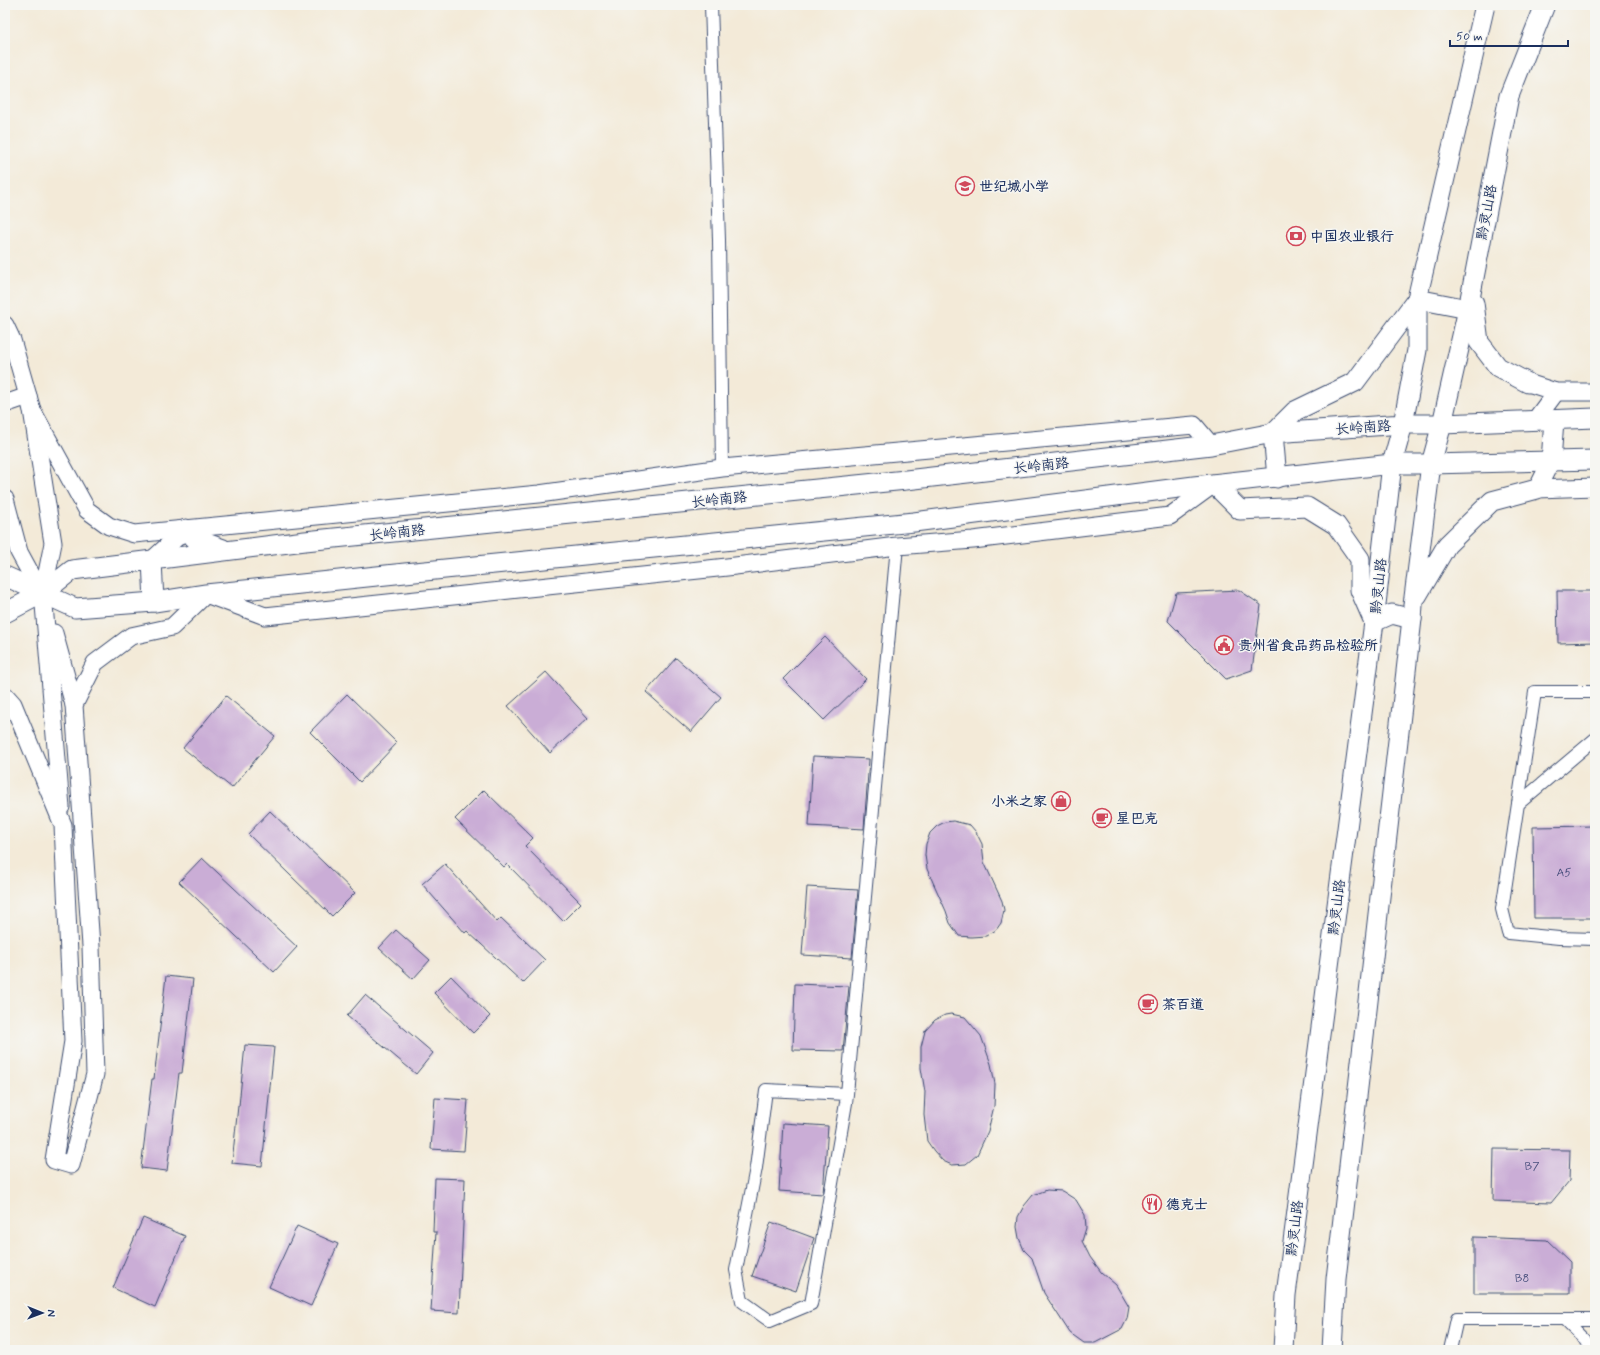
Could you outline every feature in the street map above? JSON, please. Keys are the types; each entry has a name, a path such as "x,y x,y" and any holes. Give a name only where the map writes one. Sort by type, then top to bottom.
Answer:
{"main road":[{"path":"1403,424 1417,350 1417,299 1485,5"},
{"name":"黔灵山路","path":"1430,464 1442,424 1468,309 1509,96 1545,5"},
{"path":"1472,286 1479,342 1498,367 1528,383 1556,392 1595,392"},
{"path":"1417,299 1468,309"},
{"path":"1277,478 1272,433 1295,411 1355,382 1417,299"},
{"path":"5,325 12,340 30,403 53,543 43,593 63,824 73,1041 54,1160 70,1164 95,1074 91,946 74,706 43,593 19,552 5,499"},
{"path":"1537,489 1551,461 1545,420 1556,392"},
{"path":"30,403 87,510 109,526 134,534 538,494 722,468 1194,425 1211,446"},
{"path":"5,404 30,403"},
{"path":"1442,424 1595,418"},
{"name":"黔灵山路","path":"1283,1350 1286,1295 1374,622 1392,464 1403,424"},
{"name":"长岭南路","path":"5,613 43,593 72,570 305,541 906,480 1211,446 1272,433 1403,424 1442,424"},
{"path":"5,576 75,608 154,602 206,594 914,522 1214,484 1392,464 1595,460"},
{"path":"1332,1350 1336,1279 1430,464"},
{"path":"1214,484 1240,510 1307,507 1336,525 1360,559 1360,590 1374,622 1392,614 1413,612"},
{"path":"206,594 265,616 727,567 897,546 973,540 1170,516 1214,484"},
{"path":"1413,612 1447,545 1492,501 1537,489 1595,487"},
{"path":"186,529 195,539 228,551"},
{"path":"154,602 152,560 186,529"},
{"path":"74,706 95,663 131,636 172,626 206,594"},
{"path":"5,695 13,704 63,824"}],"street":[{"path":"710,5 720,240 722,468"},
{"path":"847,1094 766,1090 756,1168 736,1270 742,1301 770,1321 811,1304 847,1094 897,546"},
{"path":"1595,692 1535,692 1502,909 1508,933 1559,938 1595,939"},
{"path":"1518,804 1595,739"},
{"path":"1450,1350 1457,1319 1595,1319"},
{"path":"1564,1319 1595,1350"}],"building":[{"name":"贵州省食品药品检验所","path":"1239,590 1261,605 1252,670 1226,679 1168,621 1176,593"},
{"path":"1557,591 1595,591 1595,642 1558,643"},
{"path":"825,637 866,679 824,720 783,679"},
{"path":"676,658 721,697 691,732 646,692"},
{"path":"546,672 588,718 550,753 508,706"},
{"path":"347,694 397,743 360,782 310,732"},
{"path":"226,696 275,736 232,788 183,748"},
{"path":"813,756 869,759 864,829 809,826"},
{"path":"484,790 533,838 525,846 581,903 563,921 507,864 504,867 455,819"},
{"path":"270,811 355,893 332,916 248,834"},
{"path":"953,821 970,825 976,832 982,844 984,862 1002,901 1004,910 1001,923 996,930 986,936 959,936 950,923 927,869 925,855 926,844 930,833 937,826 945,822"},
{"path":"1595,826 1595,918 1534,918 1533,827"},
{"path":"202,858 297,947 274,972 179,882"},
{"path":"445,864 497,922 501,918 545,960 523,983 467,931 465,933 422,884"},
{"path":"807,887 858,890 852,958 802,955"},
{"path":"396,930 430,960 413,979 379,948"},
{"path":"166,976 193,979 182,1073 179,1073 167,1171 141,1168 152,1079 154,1079"},
{"path":"451,976 490,1016 473,1033 434,993"},
{"path":"795,984 849,986 843,1051 793,1050"},
{"path":"365,995 433,1053 416,1074 347,1016"},
{"path":"951,1014 965,1017 981,1036 991,1064 995,1084 994,1106 988,1131 977,1155 966,1164 952,1165 943,1161 927,1141 924,1115 925,1092 921,1068 921,1047 925,1031 935,1020"},
{"path":"245,1045 274,1047 262,1166 232,1163"},
{"path":"435,1098 468,1100 464,1151 431,1149"},
{"path":"783,1123 828,1126 823,1194 779,1191"},
{"path":"1494,1149 1570,1150 1569,1181 1551,1203 1493,1201"},
{"path":"435,1178 465,1179 459,1313 431,1311 436,1232 433,1232"},
{"path":"1047,1190 1062,1191 1076,1200 1085,1215 1086,1228 1082,1241 1090,1257 1101,1272 1116,1285 1129,1307 1127,1319 1122,1329 1095,1343 1084,1343 1070,1333 1044,1293 1032,1258 1024,1250 1019,1238 1017,1227 1018,1217 1024,1206 1033,1195"},
{"path":"143,1218 185,1236 155,1307 113,1288"},
{"path":"771,1222 814,1238 796,1291 752,1276"},
{"path":"297,1226 338,1244 311,1306 269,1287"},
{"path":"1474,1237 1547,1240 1570,1262 1570,1293 1474,1293"}],"place":[{"name":"世纪城小学","path":"965,186"},
{"name":"中国农业银行","path":"1296,236"},
{"name":"贵州省食品药品检验所","path":"1224,645"},
{"name":"小米之家","path":"1061,801"},
{"name":"星巴克","path":"1102,818"},
{"name":"茶百道","path":"1148,1004"},
{"name":"德克士","path":"1152,1204"}]}
